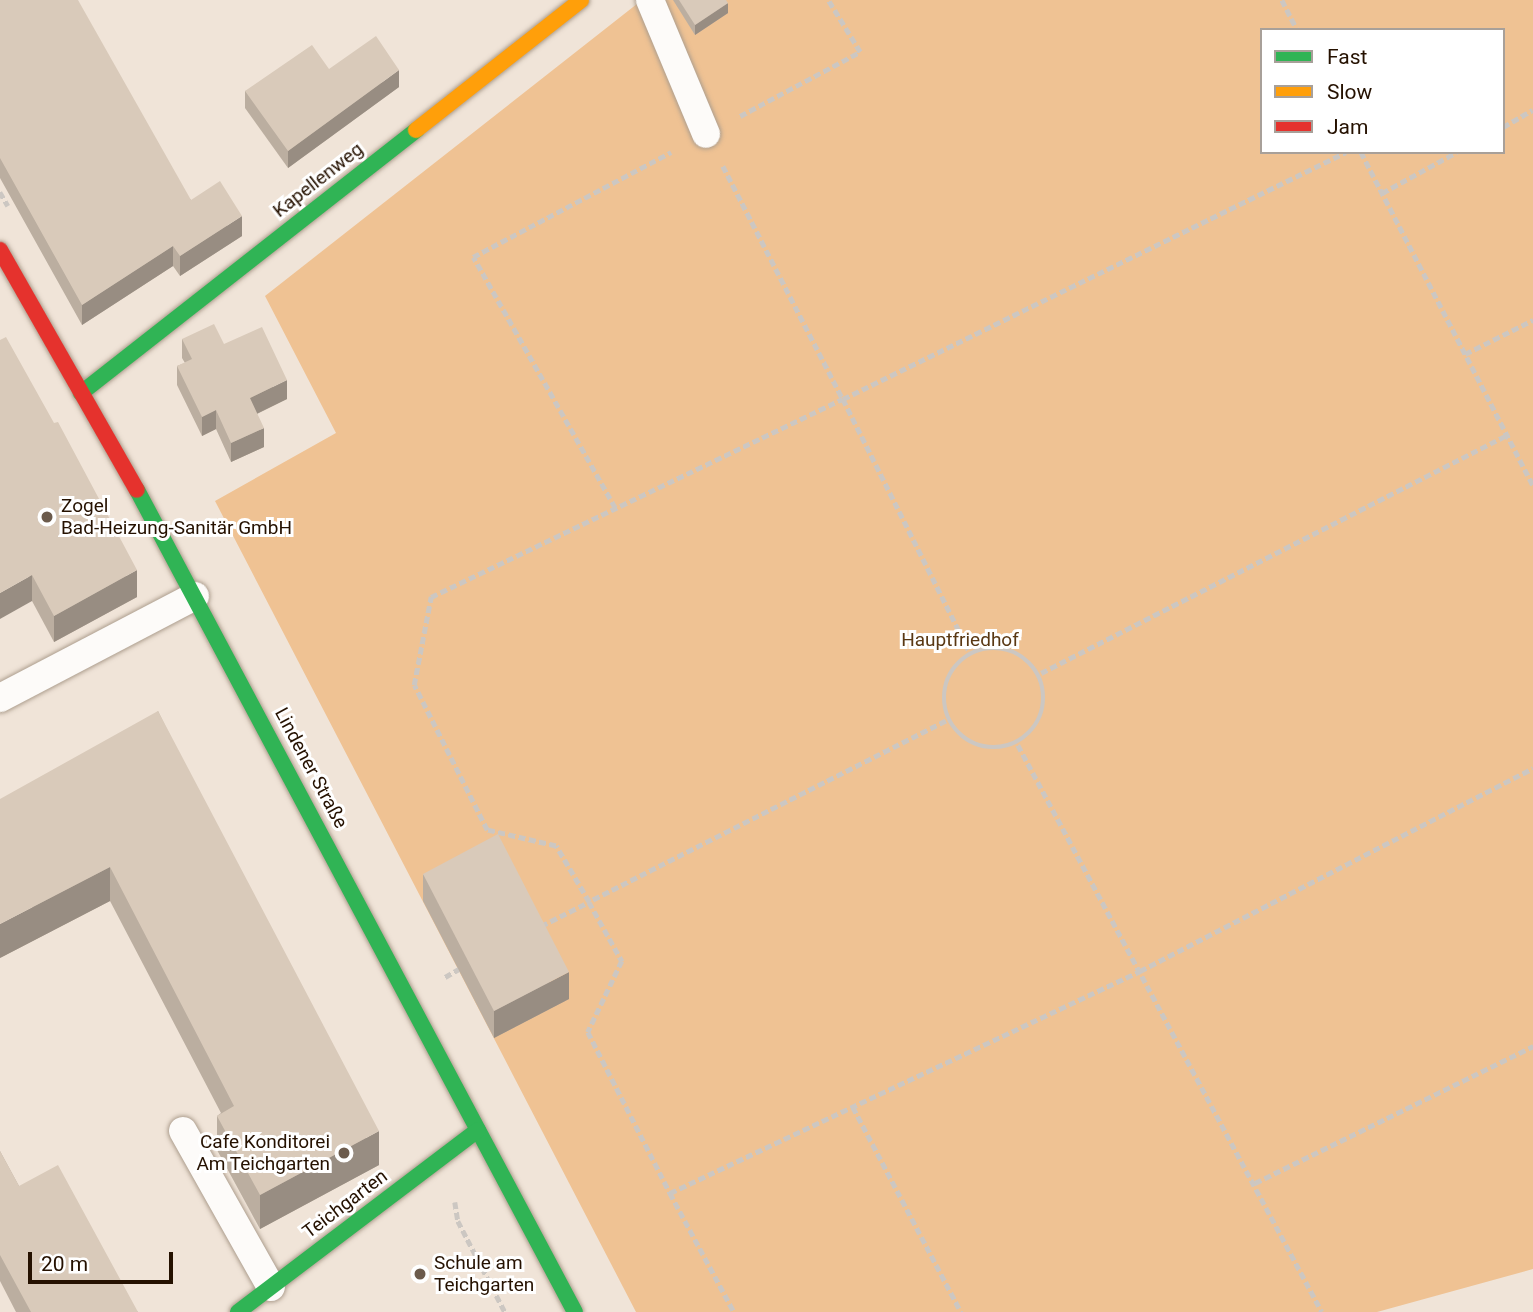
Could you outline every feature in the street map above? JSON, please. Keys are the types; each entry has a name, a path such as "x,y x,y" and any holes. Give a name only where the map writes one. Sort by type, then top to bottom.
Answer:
{"main road":[{"name":"Kapellenweg","path":"81,393 581,0"},
{"name":"Lindener Straße","path":"0,250 195,596 575,1312"},
{"name":"Teichgarten","path":"238,1312 478,1130"}],"lane":[{"path":"650,0 706,134"},
{"path":"0,698 195,596"},
{"path":"183,1131 271,1287"}],"path":[{"path":"616,508 473,257 860,52 828,0"},
{"path":"1282,0 1296,28"},
{"path":"1505,126 1533,110"},
{"path":"706,134 969,651"},
{"path":"734,1312 588,1032 622,961 556,846 487,830 414,685 431,597 843,399 1342,154"},
{"path":"1362,154 1533,485"},
{"path":"1382,193 1453,154"},
{"path":"1465,354 1533,320"},
{"path":"1041,673 1507,435"},
{"path":"1010,647 1041,673 1044,713 1018,745 977,748 946,721 943,681 969,651 1010,647"},
{"path":"530,932 946,721"},
{"path":"1018,745 1322,1312"},
{"path":"670,1193 1140,971 1533,768"},
{"path":"409,995 473,961"},
{"path":"1255,1183 1533,1046"},
{"path":"853,1107 961,1312"}],"green space":[{"name":"Hauptfriedhof","path":"642,0 1533,0 1533,1269 1377,1312 636,1312 215,501 336,433 265,296"}],"building":[{"path":"0,0 78,0 191,200 220,181 242,216 180,256 173,246 82,305 0,158"},
{"path":"679,0 726,0 728,3 695,25"},
{"path":"376,36 399,70 288,151 245,91 312,45 329,69"},
{"path":"214,324 224,344 262,327 287,380 250,398 264,428 231,443 216,410 202,417 177,366 192,359 182,339"},
{"path":"6,337 54,423 58,422 137,570 54,616 32,575 0,593 0,340"},
{"path":"158,711 379,1131 260,1195 217,1116 234,1106 110,867 0,924 0,799"},
{"path":"498,834 569,972 494,1011 423,874"},
{"path":"0,1151 19,1186 58,1165 138,1312 31,1312 0,1255"}],"traffic: fast":[{"path":"81,393 416,130"},
{"path":"137,490 575,1312"},
{"path":"238,1312 478,1130"}],"traffic: slow":[{"path":"416,130 581,0"}],"traffic: jam":[{"path":"0,250 137,490"}],"place":[{"name":"Zogel Bad-Heizung-Sanitär GmbH","path":"47,517"},
{"name":"Cafe Konditorei Am Teichgarten","path":"344,1153"},
{"name":"Schule am Teichgarten","path":"420,1274"}]}
